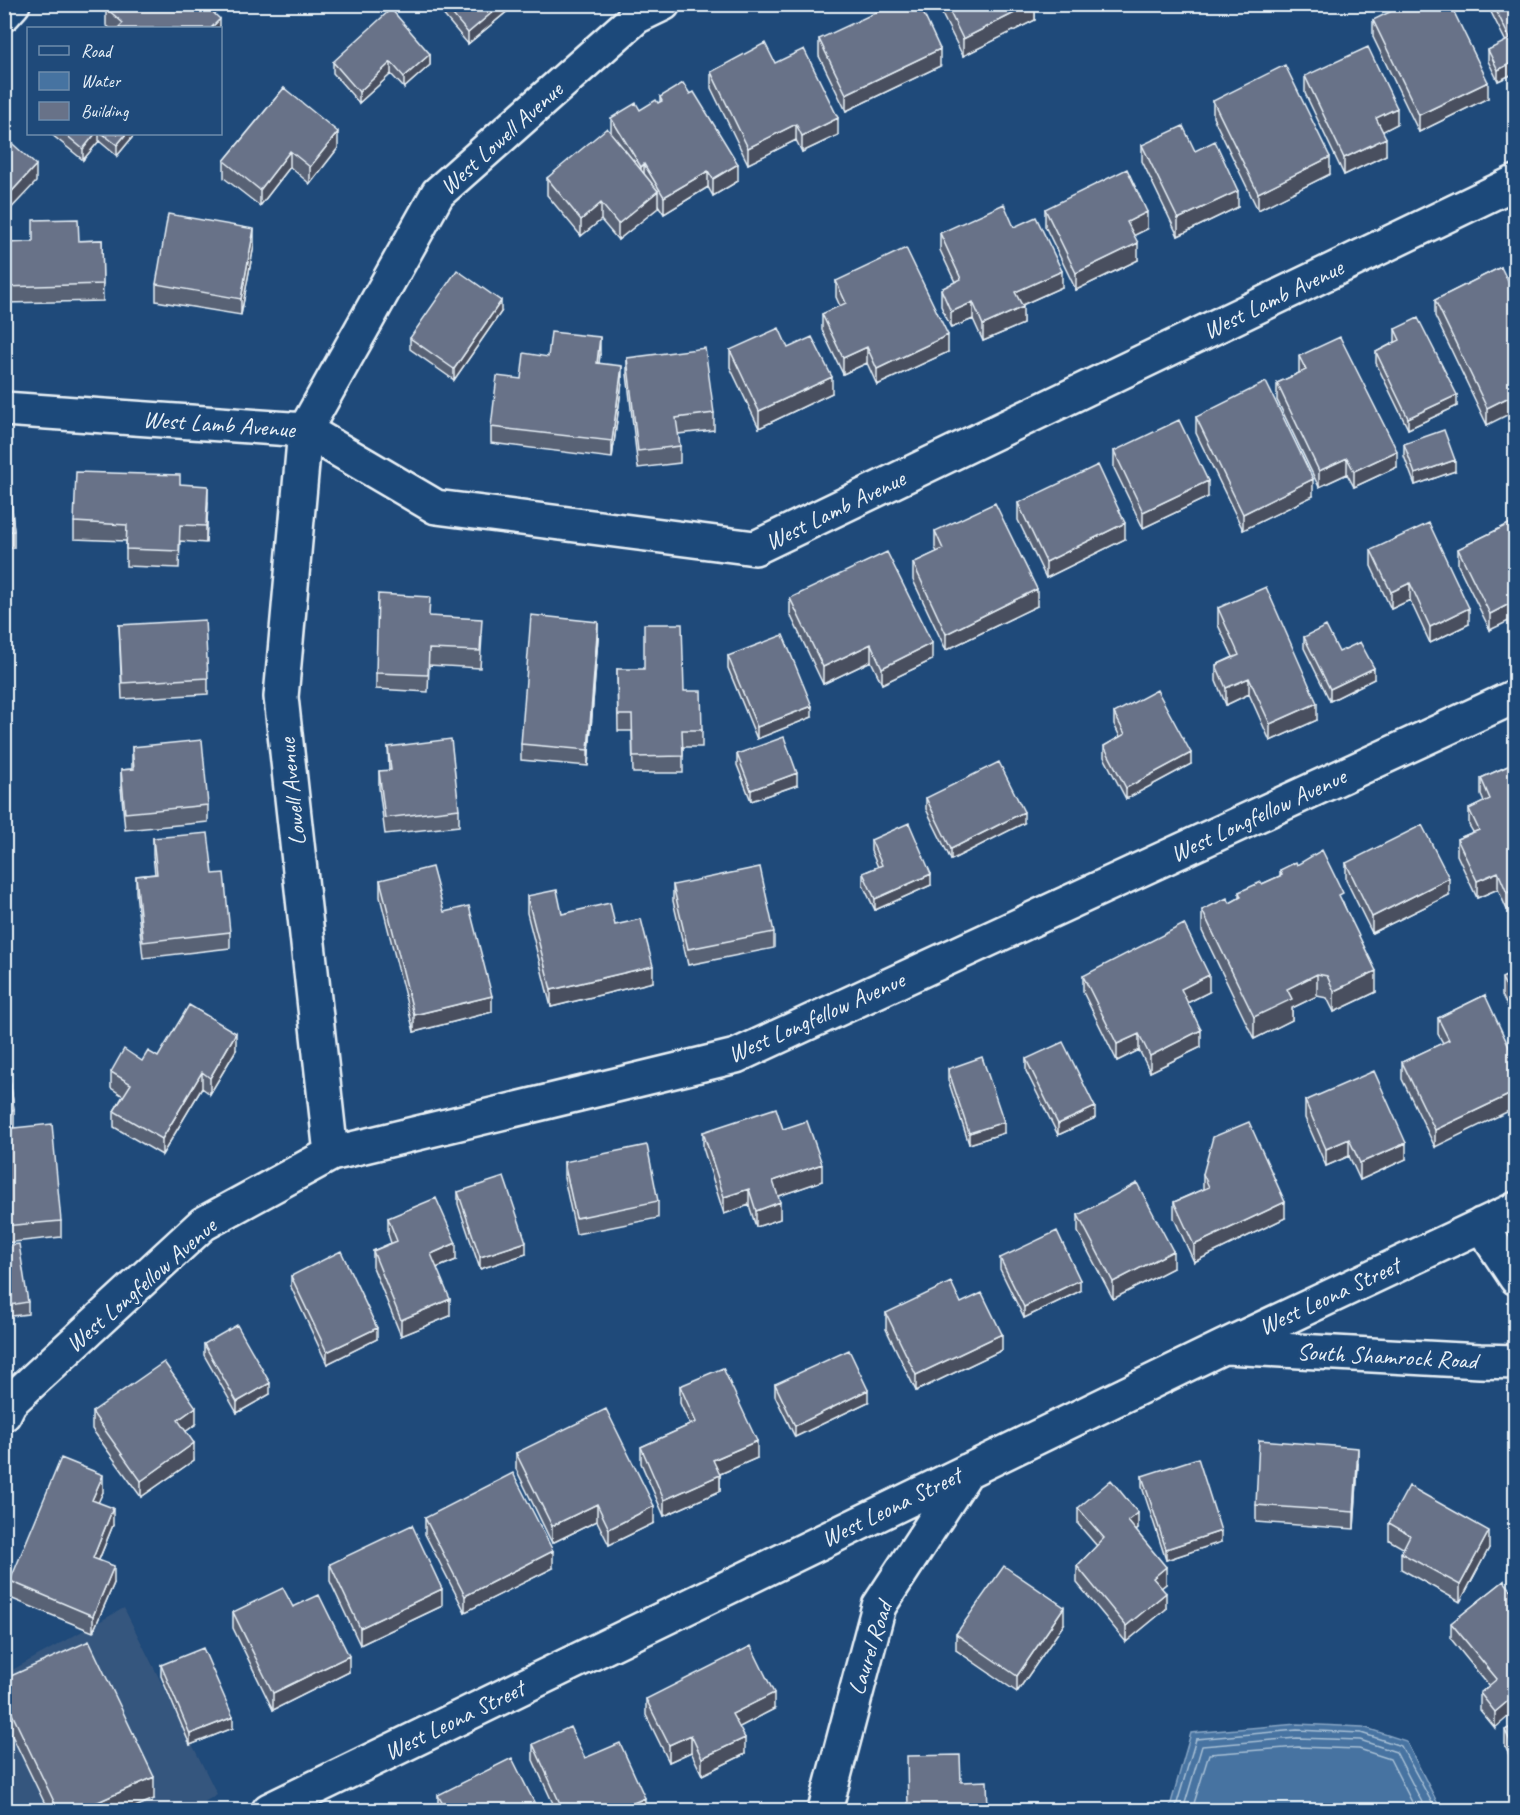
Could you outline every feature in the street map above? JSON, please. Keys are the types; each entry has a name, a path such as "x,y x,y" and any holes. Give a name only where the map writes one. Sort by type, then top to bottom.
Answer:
{"street":[{"path":"4,14 13,4"},
{"name":"West Lowell Avenue","path":"305,430 438,193 636,17 663,4"},
{"name":"West Lamb Avenue","path":"4,409 305,430 436,507 755,548 1515,182"},
{"name":"Lowell Avenue","path":"305,430 281,697 331,1154"},
{"name":"West Longfellow Avenue","path":"6,1406 203,1224 331,1154 736,1056 1515,696"},
{"name":"West Leona Street","path":"269,1810 1223,1347 1515,1209"},
{"path":"1481,1225 1515,1278"},
{"name":"South Shamrock Road","path":"1223,1347 1515,1362"},
{"name":"Laurel Road","path":"825,1810 879,1606 968,1470"}],"shaded area":[{"path":"124,1608 217,1794 192,1810 5,1810 5,1674"}],"water":[{"path":"1297,1724 1363,1727 1406,1741 1443,1810 1169,1810 1191,1733"}],"building":[{"path":"109,4 204,4 220,19 212,27 119,27 123,23 106,8"},
{"path":"444,4 502,4 468,33"},
{"path":"894,4 919,4 940,49 846,94 819,39"},
{"path":"946,4 1032,4 963,39"},
{"path":"1406,4 1450,4 1488,82 1419,115 1373,20"},
{"path":"1493,4 1515,4 1515,61 1498,70 1488,50 1510,39"},
{"path":"391,9 430,54 404,77 391,62 359,92 333,62"},
{"path":"765,43 775,63 804,49 838,118 802,136 796,124 748,148 711,72"},
{"path":"1368,47 1397,108 1376,118 1386,138 1344,158 1305,76"},
{"path":"1285,65 1330,157 1258,193 1213,101"},
{"path":"683,83 690,94 694,92 738,164 713,179 708,171 664,197 644,164 641,167 611,118 636,103 640,110 656,100 658,103 662,101 660,97"},
{"path":"284,88 338,132 310,167 290,151 260,190 224,161"},
{"path":"1183,126 1195,151 1215,141 1238,191 1178,219 1142,145"},
{"path":"607,128 658,191 618,224 601,203 581,220 547,178"},
{"path":"66,135 94,135 83,149"},
{"path":"104,135 125,135 117,145"},
{"path":"4,136 36,165 4,200"},
{"path":"1127,169 1147,212 1127,222 1138,243 1076,273 1045,209"},
{"path":"1004,204 1014,227 1036,217 1062,271 1015,292 1023,307 983,325 973,302 951,312 941,289 961,279 940,233"},
{"path":"168,214 254,229 241,299 156,284"},
{"path":"78,219 79,241 102,240 103,284 4,287 4,243 33,242 33,220"},
{"path":"906,248 948,335 877,369 867,347 843,358 822,314 846,303 836,281"},
{"path":"1501,267 1515,296 1515,394 1487,408 1435,300"},
{"path":"457,270 501,301 454,369 410,338"},
{"path":"1418,318 1457,395 1408,418 1376,352 1400,340 1395,329"},
{"path":"779,328 788,348 812,337 832,377 759,411 730,350"},
{"path":"551,332 600,337 597,363 622,366 612,441 491,427 497,376 521,379 524,353 548,357"},
{"path":"1340,337 1397,451 1354,471 1347,458 1319,471 1277,383 1306,370 1299,356"},
{"path":"705,348 714,413 676,418 680,446 638,451 627,358"},
{"path":"1266,382 1313,479 1243,514 1196,417"},
{"path":"1179,420 1208,481 1143,512 1114,451"},
{"path":"1444,430 1455,460 1415,474 1404,444"},
{"path":"4,459 8,459 14,531 4,532"},
{"path":"1098,465 1125,523 1046,562 1018,503"},
{"path":"76,472 180,475 180,484 208,486 206,526 180,525 179,551 126,549 127,525 74,522"},
{"path":"995,503 1037,589 946,634 913,563 943,549 935,531"},
{"path":"1515,521 1515,601 1490,614 1458,549"},
{"path":"1429,523 1469,608 1430,627 1410,583 1391,592 1371,550"},
{"path":"887,552 932,643 882,668 871,644 823,667 790,598"},
{"path":"1266,587 1317,703 1270,724 1249,678 1226,688 1216,665 1239,655 1218,608"},
{"path":"378,594 430,597 429,616 482,619 480,651 429,649 428,675 376,673"},
{"path":"531,615 598,622 588,750 521,744"},
{"path":"205,620 208,678 122,683 119,625"},
{"path":"644,624 682,624 684,691 701,691 702,730 682,730 683,756 633,757 632,715 618,715 617,669 644,669"},
{"path":"1326,626 1339,652 1360,642 1374,668 1330,689 1304,637"},
{"path":"783,635 812,706 757,727 728,656"},
{"path":"1157,690 1191,753 1126,788 1104,746 1125,734 1114,713"},
{"path":"784,737 797,773 751,790 737,754"},
{"path":"451,739 459,809 385,818 379,771 391,770 388,747"},
{"path":"202,740 208,805 125,813 121,770 134,769 132,747"},
{"path":"999,762 1024,812 951,849 926,798"},
{"path":"1515,763 1515,889 1507,893 1498,872 1477,881 1457,839 1479,830 1469,809 1490,799 1481,778"},
{"path":"909,823 931,874 875,899 863,873 882,865 871,840"},
{"path":"1422,825 1449,878 1372,917 1346,863"},
{"path":"208,833 213,874 224,873 230,932 143,942 136,876 157,874 153,838"},
{"path":"1322,850 1343,893 1339,895 1376,971 1334,991 1327,976 1317,974 1287,989 1292,999 1254,1017 1202,910 1227,898 1230,903 1241,897 1239,892 1282,875 1280,870 1296,862 1297,865"},
{"path":"432,867 444,912 469,906 492,996 414,1015 380,880"},
{"path":"760,867 774,932 688,949 673,885"},
{"path":"557,890 562,914 610,903 615,925 641,919 653,966 551,990 527,896"},
{"path":"1184,924 1209,975 1181,989 1201,1030 1150,1056 1139,1034 1117,1044 1083,976"},
{"path":"1515,972 1515,1006 1502,978"},
{"path":"1485,995 1515,1060 1515,1092 1435,1130 1402,1062 1449,1040 1438,1018"},
{"path":"189,1005 236,1033 210,1078 202,1072 162,1139 114,1111 131,1084 111,1072 124,1049 142,1061 148,1051 158,1057"},
{"path":"4,1031 14,1110 4,1111"},
{"path":"1063,1042 1095,1107 1058,1124 1026,1059"},
{"path":"982,1057 1004,1122 969,1133 948,1069"},
{"path":"1374,1071 1406,1143 1360,1163 1349,1139 1326,1149 1305,1101"},
{"path":"776,1108 783,1129 807,1121 822,1164 773,1181 780,1202 756,1211 749,1189 724,1197 703,1132"},
{"path":"1249,1122 1285,1202 1194,1245 1174,1202 1209,1187 1203,1174 1213,1137"},
{"path":"52,1124 61,1221 4,1226 4,1129"},
{"path":"647,1145 658,1201 576,1218 564,1162"},
{"path":"504,1177 526,1242 480,1257 458,1192"},
{"path":"1137,1183 1173,1251 1113,1282 1078,1215"},
{"path":"436,1198 456,1243 431,1254 450,1299 401,1320 373,1251 397,1241 388,1218"},
{"path":"1057,1231 1080,1280 1024,1307 1000,1258"},
{"path":"19,1244 28,1302 4,1306 4,1246"},
{"path":"341,1251 377,1328 327,1352 291,1276"},
{"path":"951,1282 961,1303 982,1293 1002,1334 916,1375 886,1313"},
{"path":"237,1325 270,1383 237,1402 204,1344"},
{"path":"849,1350 868,1390 795,1426 775,1384"},
{"path":"164,1362 196,1407 178,1420 194,1443 141,1481 92,1412"},
{"path":"723,1368 757,1441 713,1460 720,1475 664,1500 641,1447 696,1422 680,1386"},
{"path":"606,1409 654,1506 609,1529 597,1504 552,1526 516,1453"},
{"path":"1259,1440 1358,1448 1354,1512 1256,1505"},
{"path":"61,1458 103,1475 92,1500 113,1508 93,1558 114,1566 93,1616 10,1581"},
{"path":"1198,1458 1221,1531 1166,1549 1142,1476"},
{"path":"513,1473 553,1551 465,1596 425,1518"},
{"path":"1111,1480 1138,1513 1128,1521 1166,1567 1153,1578 1166,1593 1126,1626 1077,1566 1104,1538 1078,1508"},
{"path":"1409,1486 1489,1531 1460,1585 1401,1553 1410,1535 1389,1523"},
{"path":"412,1525 442,1589 360,1628 330,1564"},
{"path":"1004,1566 1064,1607 1017,1676 956,1634"},
{"path":"1504,1581 1515,1595 1515,1695 1495,1712 1480,1693 1497,1679 1451,1623"},
{"path":"283,1588 293,1607 319,1595 349,1656 273,1693 233,1612"},
{"path":"89,1641 154,1777 80,1810 58,1810 4,1697 4,1679"},
{"path":"751,1646 774,1693 732,1714 745,1738 702,1758 691,1735 669,1745 646,1699"},
{"path":"203,1648 233,1717 190,1734 161,1665"},
{"path":"1515,1725 1515,1752 1505,1730"},
{"path":"570,1727 585,1758 620,1743 645,1798 617,1810 563,1810 533,1744"},
{"path":"960,1755 961,1782 987,1781 988,1810 908,1810 907,1756"},
{"path":"512,1758 537,1808 532,1810 446,1810 438,1795"}]}
